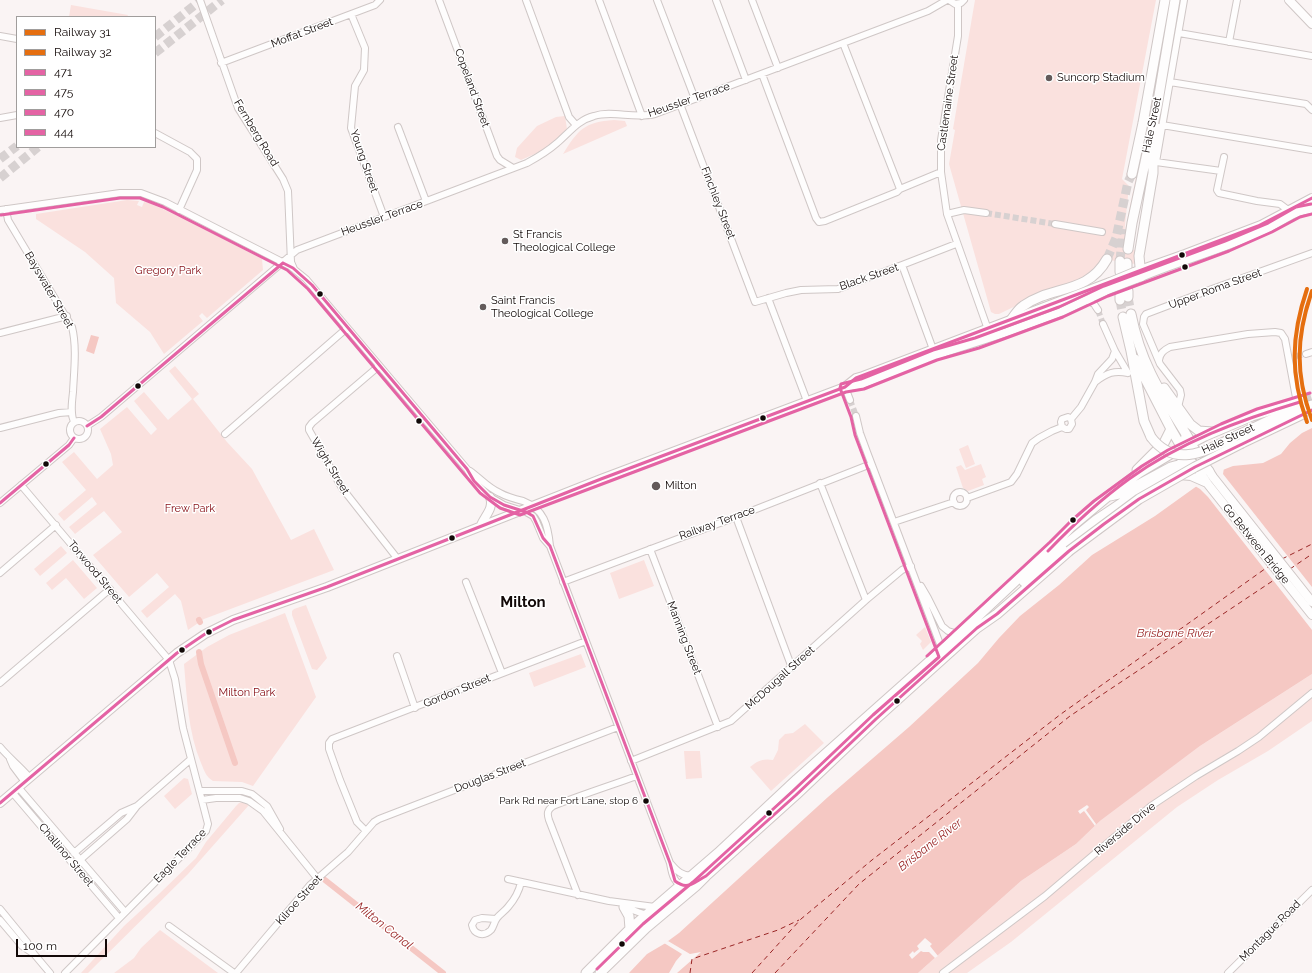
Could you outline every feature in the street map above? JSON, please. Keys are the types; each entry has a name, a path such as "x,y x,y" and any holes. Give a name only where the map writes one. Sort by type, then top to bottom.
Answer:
{"highway":[{"name":"Hale Street","path":"1132,174 1143,123 1165,0"},
{"name":"Hale Street","path":"1128,249 1132,223 1157,106 1175,0"},
{"path":"1153,173 1153,158 1158,121 1157,106"},
{"path":"1131,271 1139,251 1156,162"},
{"path":"1011,320 1022,307 1032,301 1047,294 1079,285 1091,278 1102,268 1107,259"},
{"name":"Hale Street","path":"1186,447 1186,434 1146,365 1127,315 1131,351 1144,421 1151,437 1165,450 1184,455 1200,453 1268,421 1312,405"},
{"path":"1131,351 1171,429 1186,447"},
{"path":"1146,365 1154,371 1190,424 1203,432 1213,432"},
{"path":"1128,373 1140,403"},
{"path":"600,973 646,928 696,886 876,719 943,654 958,634 1049,550 1071,527 1107,497 1130,479 1213,432 1252,416 1300,402"},
{"path":"586,973 630,929 681,886 943,654 997,614 1069,552 1139,499 1195,467 1312,410"},
{"path":"1130,479 1164,443 1171,429"},
{"path":"978,628 992,611 1053,556 1096,520 1176,470 1181,464 1186,447"},
{"path":"1107,497 1123,493 1171,466 1194,464 1207,472"},
{"path":"624,907 629,916 630,929"}],"main road":[{"path":"1289,0 1312,24"},
{"path":"0,803 169,660 199,637 234,620 327,587 481,525 845,387 856,378 934,352 991,338 1061,312 1087,300 1131,271 1185,254 1258,226 1312,198"},
{"path":"1131,271 1227,246 1270,227 1298,212 1312,209"},
{"path":"934,352 988,328 1110,285"},
{"path":"1186,447 1194,464"},
{"path":"1186,447 1207,472"},
{"name":"Go Between Bridge","path":"1207,472 1207,483 1312,615"},
{"name":"Go Between Bridge","path":"1207,472 1312,602"},
{"path":"1126,500 1178,476 1186,475 1207,483"},
{"path":"481,525 491,508 492,502 490,497"}],"street":[{"name":"Fernberg Road","path":"200,0 238,108 283,179 288,191 292,265 294,269"},
{"name":"Moffat Street","path":"221,63 375,5 380,0"},
{"name":"Copeland Street","path":"439,0 497,156 500,160 513,168"},
{"path":"526,0 569,118 576,125"},
{"path":"599,0 642,116"},
{"path":"657,0 694,99"},
{"path":"716,0 746,80"},
{"path":"753,0 778,68"},
{"name":"Heussler Terrace","path":"86,426 101,417 301,248 513,168 542,154 556,144 576,125 588,118 598,115 642,116 655,114 928,11 948,0"},
{"path":"948,0 952,3 958,4 964,0"},
{"name":"Hale Street","path":"1156,162 1184,0"},
{"path":"1229,42 1237,0"},
{"name":"Castlemaine Street","path":"958,4 958,36 941,140 941,172 947,214 956,244 991,338"},
{"name":"Young Street","path":"351,14 365,48 364,70 355,86 351,128 384,217"},
{"path":"1178,33 1312,56"},
{"path":"0,36 16,39"},
{"path":"843,43 900,189"},
{"path":"762,74 816,218 819,222 898,192 900,189 941,172"},
{"path":"1170,82 1309,102 1312,110"},
{"name":"Finchley Street","path":"680,104 755,302"},
{"path":"0,118 16,116"},
{"path":"1162,125 1312,150"},
{"path":"398,127 426,201"},
{"path":"156,134 190,152 197,159 198,170 179,210"},
{"path":"1224,157 1217,190 1219,194 1280,204 1288,210"},
{"path":"1156,162 1221,171"},
{"path":"3,209 128,192 141,193 152,196 283,262 309,282 467,469 474,480 490,497 504,505 520,510 535,518 543,538 550,546"},
{"path":"1257,201 1277,207 1280,214"},
{"name":"Bayswater Street","path":"3,209 8,220 67,316 72,327 74,340 72,412 74,422"},
{"path":"947,214 964,210 986,213"},
{"path":"1055,224 1102,232"},
{"name":"Black Street","path":"755,302 801,290 838,289 956,244"},
{"name":"Upper Roma Street","path":"1178,407 1181,394 1179,388 1164,370 1159,360 1143,320 1146,314 1312,253"},
{"path":"902,265 934,352"},
{"path":"768,298 807,401"},
{"path":"1087,300 1094,304 1098,310"},
{"path":"0,333 67,316"},
{"path":"1103,324 1115,351 1128,373"},
{"path":"225,434 347,328"},
{"path":"1159,360 1162,352 1170,347 1248,334 1278,332 1284,335 1300,402"},
{"name":"Upper Roma Street","path":"1151,342 1159,347 1162,352"},
{"path":"967,498 1011,482 1017,474 1032,443 1052,431 1071,427 1071,419 1081,407 1098,374 1112,359 1115,351"},
{"path":"1289,357 1296,356"},
{"name":"Wight Street","path":"379,366 312,423 309,430 342,488 397,558"},
{"path":"1095,382 1109,373 1119,371 1128,373"},
{"path":"845,387 850,400"},
{"path":"0,428 59,413 72,412"},
{"path":"856,416 860,433 871,464 911,566 943,654"},
{"path":"74,422 82,422 86,426 88,431 85,437 80,439 74,438 70,434 70,429 74,422"},
{"path":"0,503 69,445 74,438"},
{"name":"Railway Terrace","path":"563,582 871,464"},
{"path":"467,469 495,491 504,496 533,505 539,510 543,517 549,535 550,546 563,582 632,761 670,863 675,881 681,886 688,886 699,878 706,876"},
{"path":"820,483 866,600"},
{"name":"Torwood Street","path":"21,485 169,660"},
{"path":"954,502 954,496 958,493 963,493 967,498"},
{"path":"954,502 956,505 963,506 966,503 967,498"},
{"path":"894,522 954,502"},
{"path":"736,517 792,668"},
{"path":"0,573 56,525"},
{"name":"Manning Street","path":"650,549 718,727"},
{"name":"McDougall Street","path":"632,761 731,721 792,668 866,600 902,570 911,566"},
{"path":"914,576 928,598 942,626 948,631 958,634"},
{"path":"466,582 502,673"},
{"path":"0,683 110,589"},
{"name":"Gordon Street","path":"366,831 355,819 330,752 329,743 334,738 586,641"},
{"path":"398,656 415,708"},
{"name":"Eagle Terrace","path":"64,973 120,918 207,828 208,824 181,721 176,679 169,660"},
{"name":"Riverside Drive","path":"943,973 1050,892 1151,806 1196,776 1243,748 1312,693"},
{"name":"Douglas Street","path":"366,831 379,819 618,727"},
{"path":"0,747 10,759 13,766 28,780"},
{"path":"80,860 127,819 137,806 191,759"},
{"path":"578,895 549,820 548,812 553,806 637,776"},
{"name":"Challinor Street","path":"15,790 74,853 125,912"},
{"name":"Challinor Street","path":"15,790 120,918"},
{"path":"200,792 242,791 252,794 269,808 282,834"},
{"path":"202,800 216,798 245,798 263,811 317,878"},
{"path":"74,853 121,813 137,806"},
{"name":"Kilroe Street","path":"235,973 317,878 340,859 366,831"},
{"path":"670,863 682,874 692,876"},
{"path":"508,879 609,901 655,907"},
{"path":"496,919 508,907 519,892 521,882"},
{"name":"Montague Road","path":"1228,973 1312,890"},
{"path":"609,901 646,915 653,915 664,908 671,907"},
{"path":"0,910 27,942 34,954 50,973"},
{"path":"0,920 22,946 34,954"},
{"path":"169,926 235,973"}],"green space":[{"name":"Suncorp Stadium","path":"975,0 1156,0 1122,179 1129,186 1124,235 1136,177 1126,175 1126,173 1138,176 1124,248 1122,249 1136,250 1135,264 1103,259 1087,278 1028,300 999,314 991,312 949,164 955,130 953,129"},
{"path":"71,5 128,15 128,16 69,16"},
{"path":"565,116 567,129 546,149 521,160 515,157 517,148 537,126 556,117"},
{"path":"614,120 625,121 627,126 563,154 578,133 589,125"},
{"name":"Gregory Park","path":"127,200 139,201 137,205 142,207 144,202 149,203 183,218 262,259 263,270 207,318 202,313 199,316 203,321 164,354 150,332 116,303 114,278 85,252 36,219 36,214"},
{"name":"Frew Park","path":"175,366 199,394 193,399 227,442 252,469 291,540 314,529 334,570 204,619 188,630 181,601 175,594 147,618 141,611 169,587 157,573 129,597 93,555 122,532 104,511 75,534 69,527 97,504 92,497 64,521 58,514 86,490 62,462 74,452 97,479 113,465 111,454 100,429 127,407 151,435 157,429 134,401 144,392 168,420 192,399 169,371"},
{"path":"968,445 975,464 966,468 959,449"},
{"path":"981,464 986,477 982,479 984,485 968,491 963,488 956,467 961,465 965,470"},
{"path":"61,546 67,553 40,576 34,569"},
{"path":"73,560 97,588 84,599 66,578 52,590 46,583"},
{"path":"644,560 654,586 619,599 610,573"},
{"path":"306,605 327,658 317,670 312,669 292,615 292,611 294,609"},
{"name":"Milton Park","path":"285,613 316,697 253,786 242,782 213,781 204,771 193,739 187,702 184,664 207,647 229,635"},
{"path":"925,627 931,642 923,650 920,644 922,641 916,635"},
{"path":"581,654 586,667 534,687 529,673"},
{"path":"1312,674 1312,721 1268,751 1218,780 1177,807 1011,942 967,973 918,973 1021,881 1076,844 1100,821 1200,746"},
{"path":"805,724 824,743 771,791 750,767 760,760 773,760 778,750 779,740 785,734 793,733"},
{"path":"684,751 700,751 702,778 686,779"},
{"path":"184,778 188,779 192,794 175,809 164,796"},
{"path":"243,802 249,805 188,874 88,973 81,973 124,926 196,858 206,842 236,806"},
{"path":"160,930 218,973 114,973 134,958 141,948"}],"water":[{"path":"91,335 99,337 94,354 86,351"},
{"name":"Brisbane River","path":"1312,428 1312,674 1200,746 1100,821 1076,844 1021,881 918,973 629,973 647,954 679,933 828,797 909,727 978,663 1020,616 1059,585 1092,555 1155,516 1215,473 1233,466 1263,463 1281,454 1290,443 1302,433"}],"pier":[{"path":"1224,468 1223,474 1312,587 1312,630 1208,497 1195,486 1214,472"},
{"path":"1087,805 1089,807 1086,810 1096,824 1095,826 1084,811 1080,814 1078,811"},
{"path":"925,938 932,944 930,946 938,956 935,958 929,952 921,951 912,959 909,955 913,951 914,953 919,949 917,946"},
{"path":"668,941 690,954 701,952 677,973 669,973 682,954 664,943"}],"waterway":[{"name":"Milton Canal","path":"199,652 201,664 235,763"},
{"name":"Milton Canal","path":"325,880 443,973"}],"ferry route":[{"path":"1282,559 1312,544"},
{"path":"1290,569 1312,554"},
{"path":"752,973 801,919 872,860 1061,714 1269,566"},
{"path":"775,973 859,884 1070,716 1277,578"},
{"path":"690,973 692,959 778,930 799,920"}],"tunnel":[{"path":"156,36 201,0"},
{"path":"156,52 222,0"},
{"path":"0,159 16,147"},
{"path":"0,178 37,148"},
{"path":"1107,259 1116,238 1128,182 1132,174"},
{"path":"986,213 1055,224"},
{"path":"1120,261 1123,229"},
{"path":"1128,297 1131,314"},
{"path":"1120,300 1123,317"},
{"path":"1098,310 1103,324"},
{"path":"1296,356 1306,354"},
{"path":"1303,401 1312,398"},
{"path":"850,400 856,416"}],"rail line":[{"name":"32","path":"1307,289 1295,339 1295,372 1301,405 1307,422"},
{"name":"31","path":"1312,291 1300,340 1300,371 1306,403 1312,420"}],"transit line":[{"name":"475","path":"1,215 120,198 140,198 163,207 287,270 308,289 480,493 500,508 520,515 846,392 864,389 937,360 979,348 1063,317 1108,296 1229,251 1272,232 1300,217 1312,214"},
{"name":"470","path":"0,803 177,653 205,634 233,620 327,587 601,479 845,387 856,378 1258,226 1312,198"},
{"name":"444","path":"597,969 643,924 693,882 793,791 873,715 939,657 855,435 851,417 840,388 841,384 861,379 933,350 975,338 1059,307 1104,286 1225,241 1268,223 1296,207 1311,204"},
{"name":"471","path":"283,263 293,268 312,285 467,469 474,481 490,497 504,505 526,512 533,516 543,538 550,546 670,863 675,881 684,885 691,884 706,876 977,628 997,614 1069,551 1104,524 1139,499 1195,467 1312,410"},
{"name":"471","path":"87,426 101,417 283,263"},
{"name":"444","path":"927,656 1071,521 1094,501 1142,466 1168,450 1221,424 1257,409 1310,393"},
{"name":"471","path":"1048,551 1077,522 1118,487 1169,454 1211,433 1255,416 1300,402"},
{"name":"471","path":"0,503 69,445 74,438"}],"place":[{"name":"Suncorp Stadium","path":"1049,78"},
{"name":"St Francis Theological College","path":"505,241"},
{"name":"Saint Francis Theological College","path":"483,307"},
{"name":"Milton","path":"656,486"},
{"name":"Park Rd near Fort Lane, stop 6","path":"646,801"}],"district":[{"name":"Milton","path":"523,602"}]}
